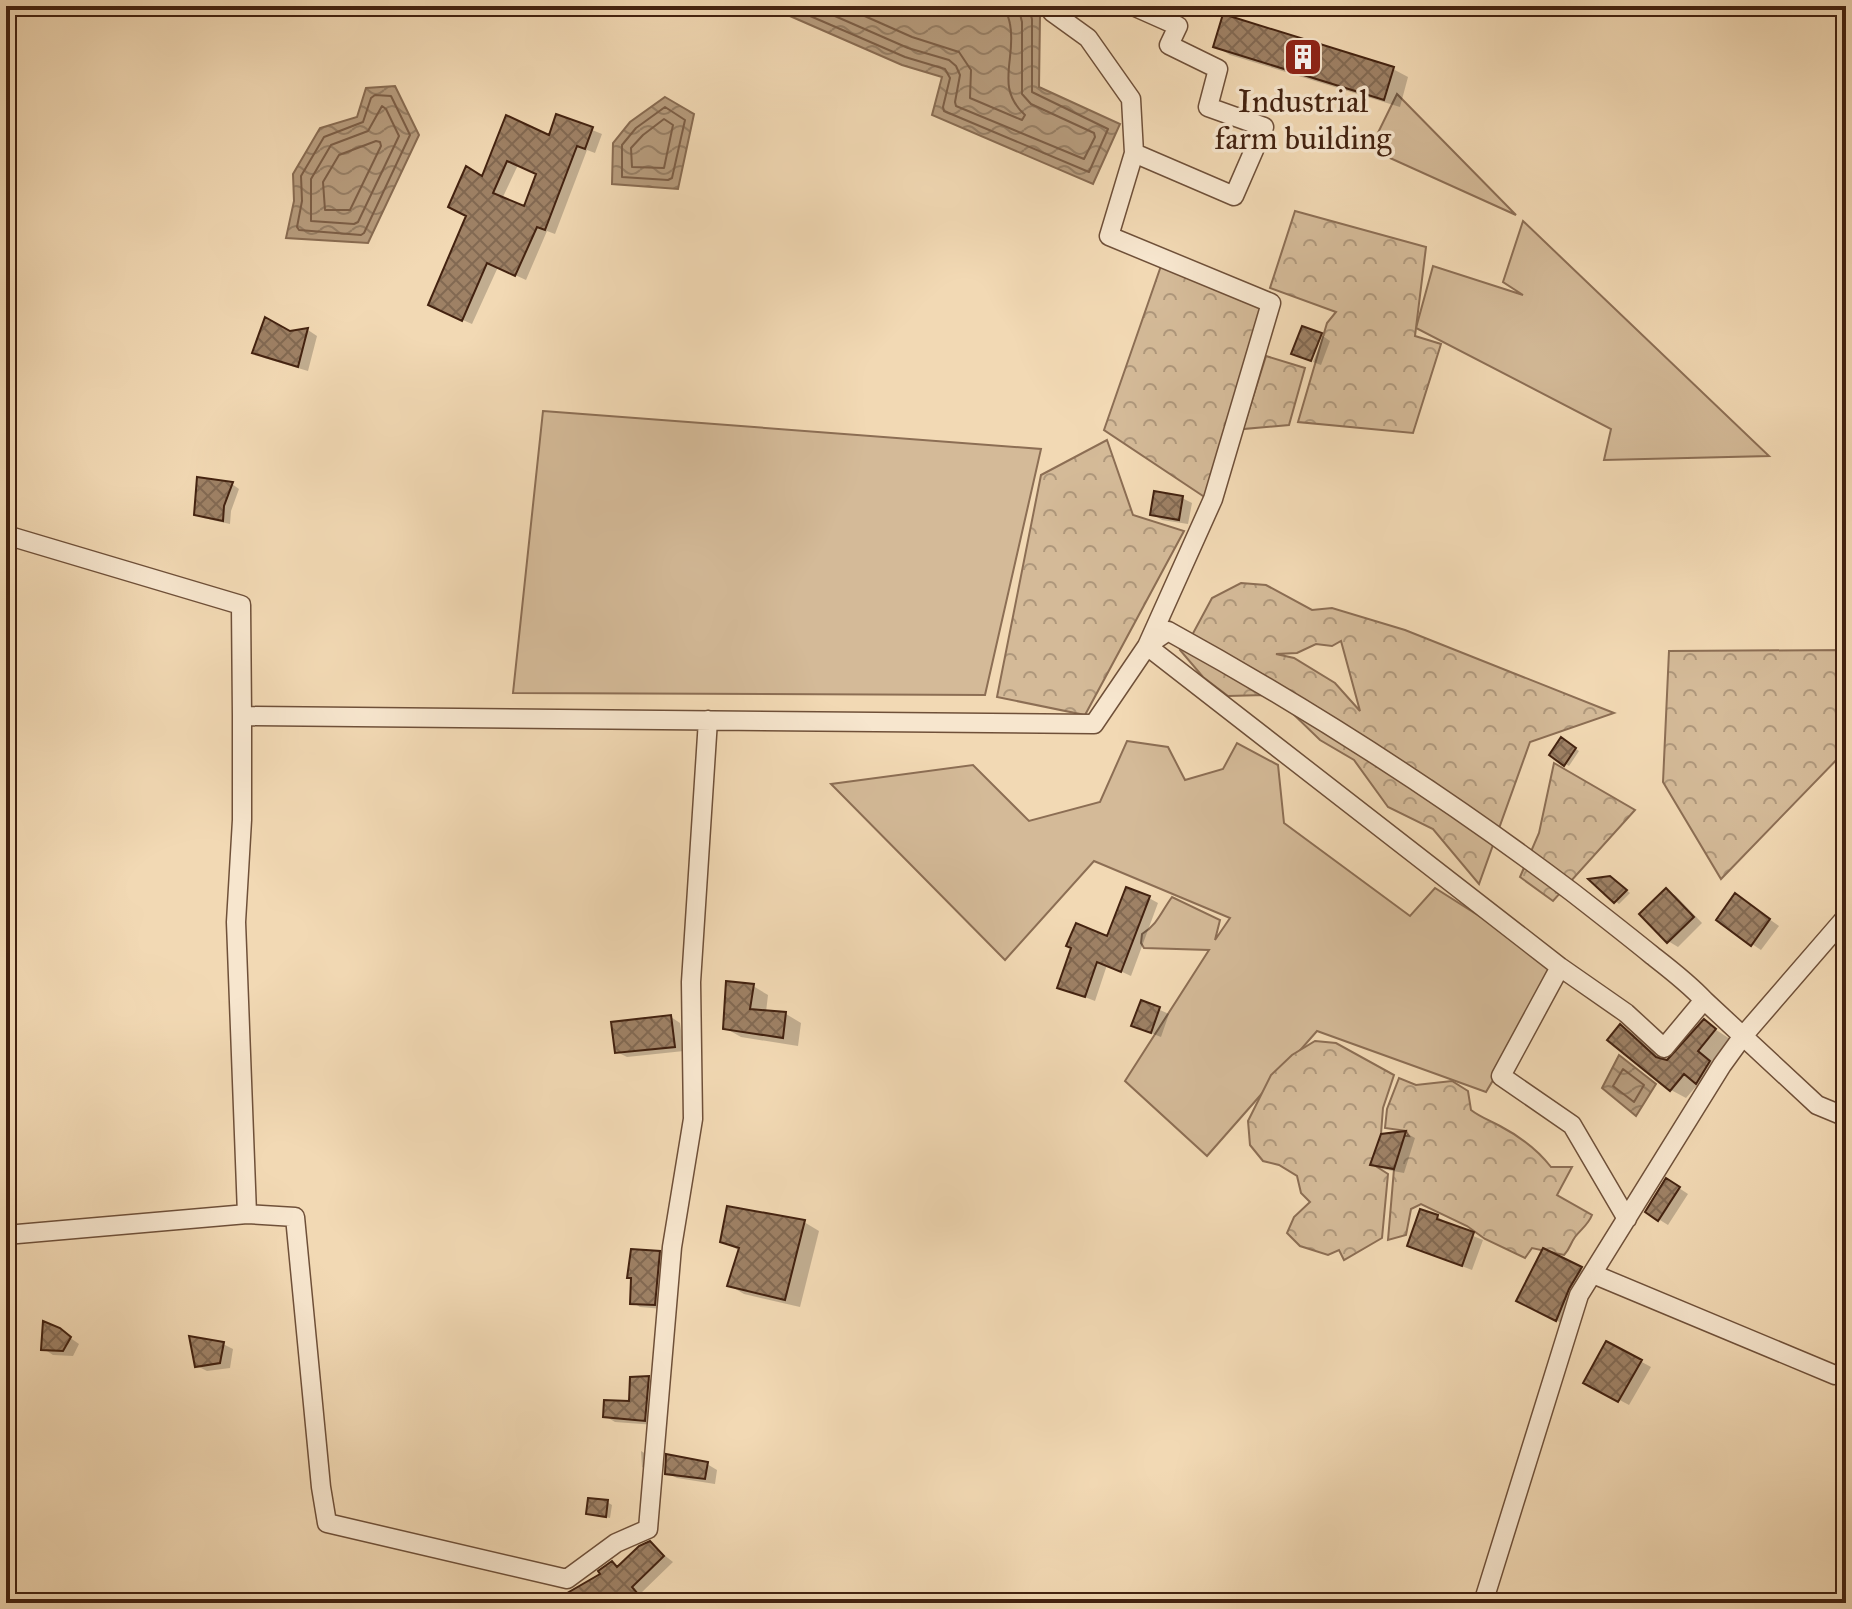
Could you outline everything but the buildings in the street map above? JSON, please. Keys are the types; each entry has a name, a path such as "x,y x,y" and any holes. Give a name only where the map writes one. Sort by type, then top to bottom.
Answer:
{"street":[{"path":"242,716 1094,724 1147,646 1213,499 1271,303 1109,236 1134,153 1131,99 1088,38 1052,12 1050,6"},
{"path":"1133,6 1178,26 1169,45 1218,69 1208,107 1264,127 1234,196 1134,153"},
{"path":"6,535 241,605 242,820 236,922 247,1214"},
{"path":"1147,646 1168,631 1241,671 1341,733 1513,848 1689,984 1817,1105 1846,1117"},
{"path":"1147,646 1560,967 1626,1013 1664,1048 1704,1000"},
{"path":"6,1235 247,1214 295,1217 327,1523 567,1579 616,1543 648,1529 672,1247 693,1119 691,982 708,720"},
{"path":"1483,1603 1579,1295 1722,1065 1743,1036 1846,917"},
{"path":"1560,967 1501,1076 1572,1125 1627,1219"},
{"path":"1593,1274 1835,1375"}],"green space":[{"path":"1397,94 1516,215 1370,149"},
{"path":"1295,211 1426,247 1415,336 1441,344 1413,433 1298,422 1327,323 1336,312 1270,288"},
{"path":"1523,221 1769,456 1604,460 1611,429 1416,328 1433,266 1523,295 1503,282"},
{"path":"1162,263 1264,303 1206,498 1104,430"},
{"path":"1266,356 1305,368 1289,425 1243,429"},
{"path":"543,411 1041,449 985,695 513,693"},
{"path":"1107,440 1133,515 1184,531 1085,715 997,697 1041,475"},
{"path":"1241,583 1266,585 1312,610 1332,608 1405,630 1614,713 1530,742 1479,884 1433,829 1388,807 1354,760 1320,740 1286,707 1265,695 1228,696 1203,677 1180,650 1190,639 1212,598","holes":["1341,641 1360,711 1335,683 1294,658 1276,654 1297,653 1316,644 1332,646"]},
{"path":"1846,650 1846,750 1721,879 1663,782 1669,651"},
{"path":"1127,741 1168,747 1185,780 1223,769 1237,743 1278,765 1284,823 1410,916 1435,888 1560,967 1486,1092 1317,1031 1207,1156 1125,1081 1209,950 1144,948 1142,934 1156,922 1172,897 1220,920 1215,940 1230,918 1094,861 1005,960 831,784 973,765 1029,821 1100,802"},
{"path":"1554,763 1635,810 1553,901 1520,877 1539,833"},
{"path":"1315,1041 1336,1043 1394,1075 1383,1108 1381,1134 1409,1136 1406,1131 1385,1128 1387,1109 1399,1078 1416,1085 1452,1081 1468,1091 1471,1110 1521,1139 1551,1167 1572,1167 1557,1195 1592,1215 1566,1253 1532,1248 1525,1258 1421,1204 1411,1209 1406,1235 1388,1240 1394,1169 1374,1165 1388,1174 1382,1238 1344,1260 1339,1250 1328,1255 1300,1246 1287,1233 1294,1217 1310,1202 1301,1193 1297,1176 1279,1165 1263,1161 1250,1145 1248,1121 1271,1075 1292,1055"}],"water":[{"path":"767,6 1034,6 1040,16 1039,87 1120,124 1093,184 932,115 942,77 902,65"},
{"path":"395,86 419,135 368,243 286,238 294,201 293,174 320,128 357,117 366,88"},
{"path":"665,97 694,114 678,189 612,184 613,143 630,122"},
{"path":"1619,1055 1656,1084 1636,1116 1602,1088"}],"place":[{"name":"Industrial farm building","path":"1303,57"}]}
